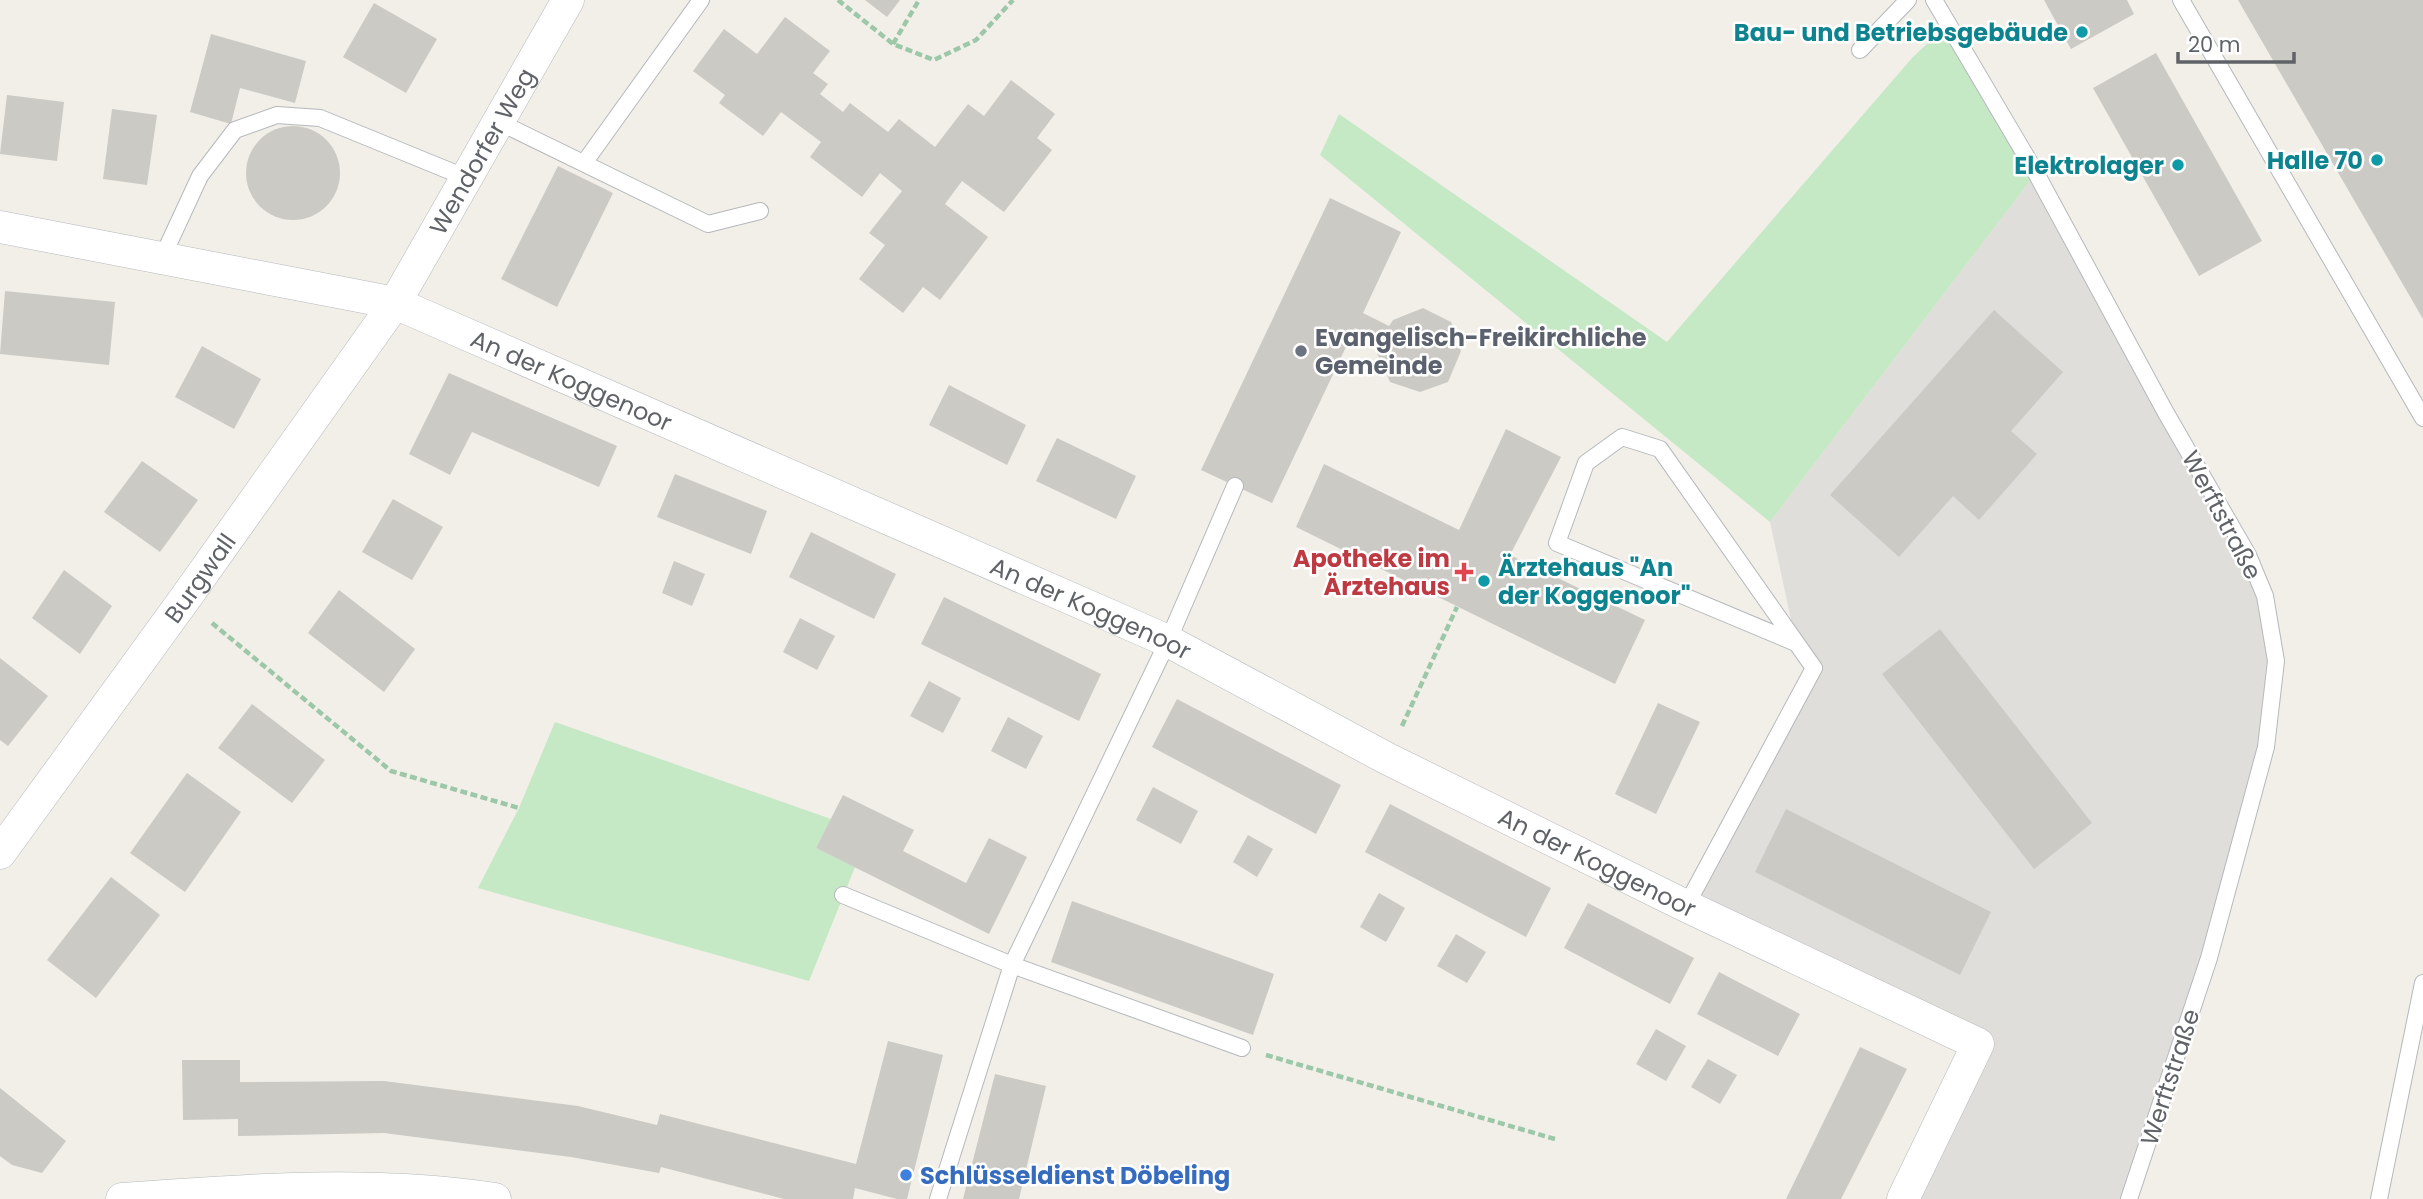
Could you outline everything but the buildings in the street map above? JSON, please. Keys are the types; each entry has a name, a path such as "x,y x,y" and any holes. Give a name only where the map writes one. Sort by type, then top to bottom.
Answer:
{"street":[{"name":"Wendorfer Weg","path":"395,303 568,0"},
{"name":"An der Koggenoor","path":"0,227 395,303 1167,641 1388,759 1686,906 1978,1044 1903,1199"},
{"name":"Burgwall","path":"0,853 395,303"},
{"path":"122,1199 275,1188 442,1191 495,1199"}],"lane":[{"path":"584,163 701,0"},
{"path":"1860,50 1908,0"},
{"name":"Werftstraße","path":"1934,0 2036,173 2166,413 2248,555 2265,596 2274,648 2276,661 2266,747 2209,958 2129,1199"},
{"path":"2181,0 2423,418"},
{"path":"162,258 200,176 234,130 277,115 320,118 467,178"},
{"path":"499,121 708,224 760,211"},
{"path":"1686,906 1814,668 1660,449 1622,437 1587,463 1557,543 1796,643"},
{"path":"938,1199 1012,965 1167,641 1235,486"},
{"path":"843,895 1012,965 1241,1048"},
{"path":"2379,1199 2423,983"}],"path":[{"path":"838,0 893,44 934,60 976,40 1013,0"},
{"path":"893,44 919,0"},
{"path":"184,600 391,771 519,808"},
{"path":"1388,759 1457,607"},
{"path":"1241,1048 1555,1139"}],"shaded area":[{"path":"2036,173 2248,555 2276,661 2266,747 2129,1199 1903,1199 1978,1043 1686,906 1814,669 1796,643 1770,522"}],"green space":[{"path":"1948,24 2036,173 1770,522 1320,155 1339,114 1667,342 1912,58"},
{"path":"555,722 831,819 816,848 855,867 809,981 478,888 519,808"}],"place":[{"name":"Bau- und Betriebsgebäude","path":"2082,32"},
{"name":"Halle 70","path":"2377,160"},
{"name":"Elektrolager","path":"2178,165"},
{"name":"Evangelisch-Freikirchliche Gemeinde","path":"1301,351"},
{"name":"Apotheke im Ärztehaus","path":"1464,572"},
{"name":"Ärztehaus \"An der Koggenoor\"","path":"1484,581"},
{"name":"Schlüsseldienst Döbeling","path":"906,1175"}]}
